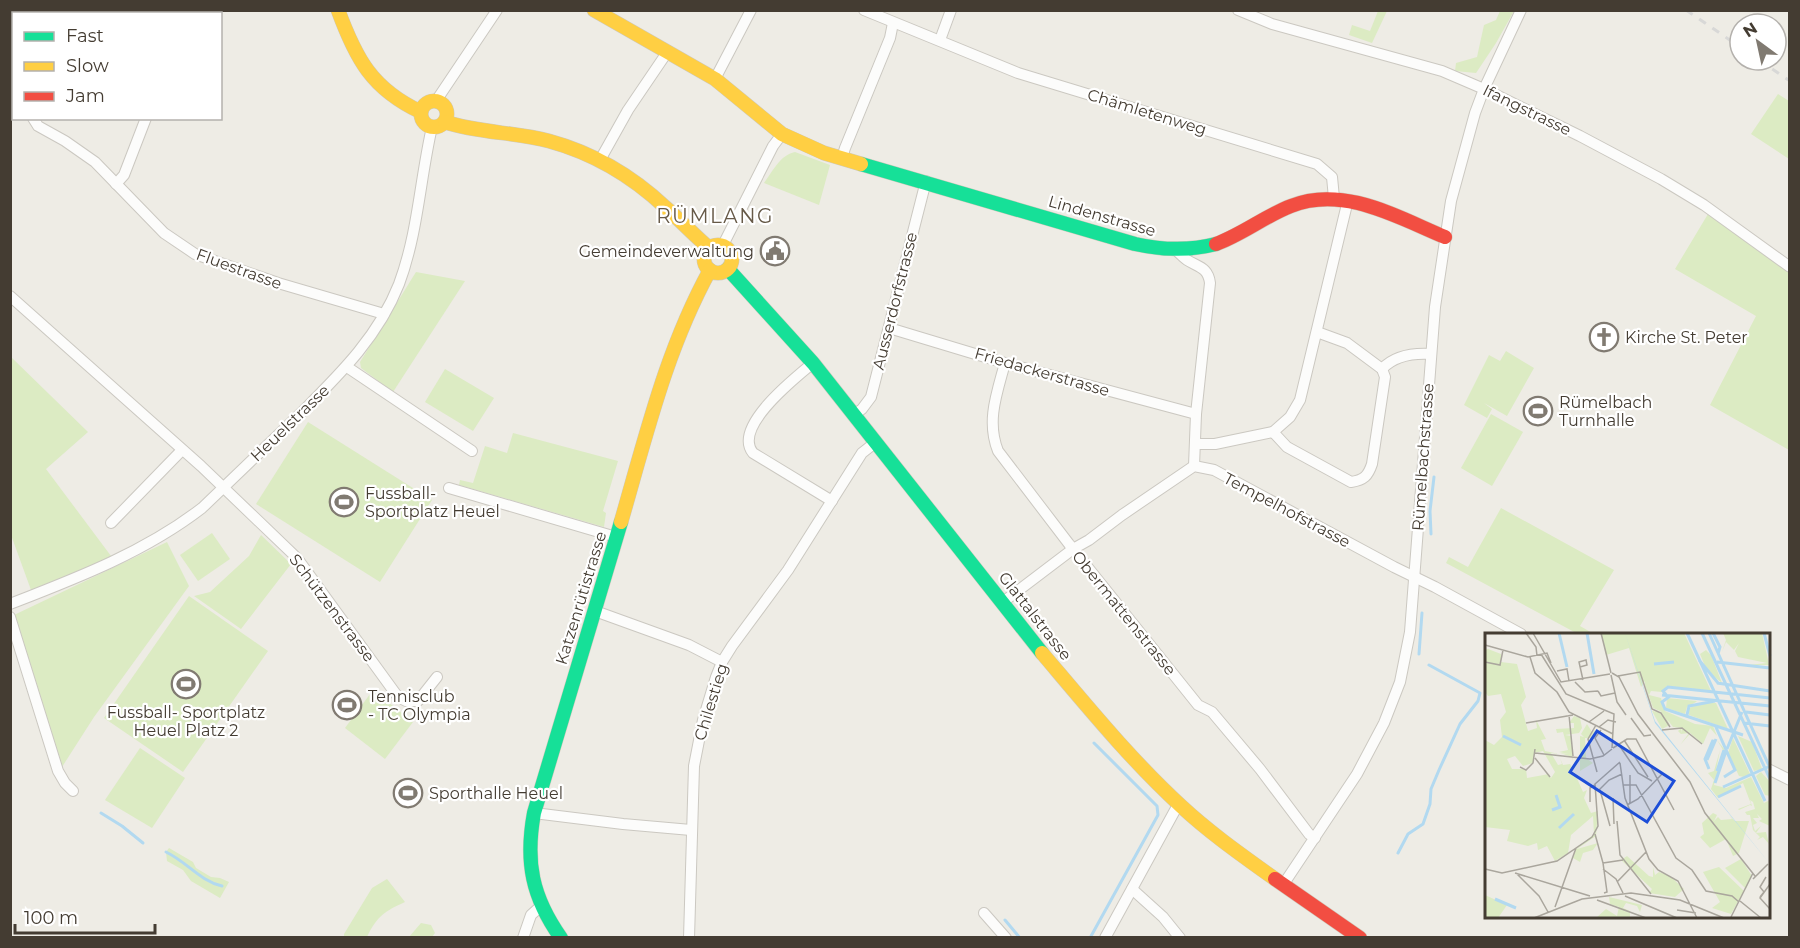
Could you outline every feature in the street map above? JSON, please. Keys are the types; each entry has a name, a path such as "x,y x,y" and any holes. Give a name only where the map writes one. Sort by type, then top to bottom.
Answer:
{"street":[{"path":"339,10 347,35 369,75 395,100 421,112"},
{"path":"436,101 446,109 447,116 445,122 432,128 423,122 421,112 428,103 436,101 497,10"},
{"name":"Lindenstrasse","path":"594,10 715,79 782,134 824,153 1135,244 1176,250 1206,246 1292,205 1307,200 1341,199 1444,237"},
{"path":"715,79 751,10"},
{"name":"Chämletenweg","path":"864,10 1018,73 1317,164 1332,177 1341,199"},
{"path":"843,159 845,148 890,38 893,23 888,10"},
{"path":"940,40 951,10"},
{"name":"Ifangstrasse","path":"1238,10 1272,24 1442,71 1484,89 1661,179 1704,205 1790,267"},
{"name":"Rümelbachstrasse","path":"1283,885 1357,774 1384,723 1400,682 1410,632 1435,307 1444,237 1453,191 1475,112 1521,10"},
{"path":"600,160 628,110 668,51"},
{"name":"Fluestrasse","path":"34,120 38,126 87,156 164,233 195,254 278,283 384,314"},
{"path":"117,184 124,175 145,120"},
{"path":"445,122 467,129 534,138 564,146 600,160 659,200 709,248"},
{"name":"Heuelstrasse","path":"10,604 69,581 160,537 202,508 347,367 370,338 399,284 420,198 432,128"},
{"path":"723,245 773,146 782,134"},
{"name":"Ausserdorfstrasse","path":"854,415 871,397 926,181"},
{"path":"1196,444 1215,444 1273,432 1290,417 1300,400 1317,332 1341,199"},
{"path":"723,245 732,256 728,269 721,272 710,270 706,266 704,257 709,248 723,245"},
{"path":"1003,602 1122,514 1194,466 1209,276 1200,265 1186,260 1176,250"},
{"name":"Glattalstrasse","path":"728,269 813,363 1038,648 1122,747 1179,803 1231,847 1360,938"},
{"name":"Katzenrütistrasse","path":"561,938 541,906 533,885 529,846 534,813 670,353 689,308 710,270"},
{"path":"10,296 223,488"},
{"name":"Friedackerstrasse","path":"889,328 1005,363 1197,414"},
{"path":"1273,432 1287,447 1351,482 1360,481 1368,476 1372,464 1385,376 1382,369 1347,343 1317,332"},
{"path":"1382,369 1390,360 1418,354 1431,354"},
{"path":"813,363 766,404 747,440 748,447 753,453 832,501"},
{"name":"Obermattenstrasse","path":"1005,363 992,415 993,437 998,451 1198,705 1212,712 1260,769 1305,829 1315,838"},
{"path":"347,367 472,451"},
{"name":"Chilestieg","path":"692,937 692,785 696,750 713,686 722,662 788,570 862,453 876,442"},
{"path":"111,523 182,450"},
{"name":"Tempelhofstrasse","path":"1194,466 1214,471 1519,633"},
{"name":"Schützenstrasse","path":"223,488 297,558 398,697 405,701 418,701 437,677"},
{"path":"449,488 616,537"},
{"path":"595,611 689,645 722,662"},
{"path":"10,617 58,771 65,783 74,791"},
{"path":"1770,770 1790,780"},
{"path":"1105,938 1179,803"},
{"path":"534,813 691,830"},
{"path":"1132,889 1163,917 1180,938"},
{"path":"524,938 531,915 541,906"},
{"path":"984,913 1006,938"}],"green space":[{"path":"1378,11 1387,11 1372,43 1349,35 1352,25 1370,31"},
{"path":"1500,11 1514,11 1476,73 1455,71 1456,63 1477,57 1484,25 1496,20"},
{"path":"1778,94 1789,101 1789,159 1751,134"},
{"path":"795,152 830,165 819,205 764,183 785,156"},
{"path":"1708,214 1789,268 1789,450 1710,405 1756,316 1675,269"},
{"path":"416,272 465,281 393,392 361,368 360,362"},
{"path":"1506,351 1534,368 1507,416 1484,403 1492,409 1487,418 1464,405 1489,355 1500,361"},
{"path":"11,357 88,432 46,469 111,556 66,579 31,590 11,535"},
{"path":"445,369 494,398 473,431 425,402"},
{"path":"1491,414 1523,432 1492,486 1461,468"},
{"name":"Fussball- Sportplatz Heuel","path":"308,422 432,500 380,582 256,504"},
{"path":"513,433 618,461 603,511 606,513 604,527 459,485 460,480 473,483 485,446 507,453"},
{"path":"1501,508 1614,570 1580,626 1592,633 1576,633 1446,563 1449,557 1468,567"},
{"path":"212,533 230,559 198,581 180,555"},
{"path":"261,535 291,564 241,629 194,596 210,592 249,556"},
{"path":"167,542 189,586 94,717 62,767 14,615"},
{"name":"Fussball- Sportplatz Heuel Platz 2","path":"189,596 268,651 183,772 104,718"},
{"path":"373,690 413,722 385,759 345,728"},
{"path":"140,748 185,778 152,828 105,800"},
{"path":"169,848 193,862 196,868 211,877 229,882 220,898 191,881 183,870 167,861 166,852"},
{"path":"387,879 405,902 382,915 367,937 344,937 372,888"},
{"path":"421,923 431,925 435,933 432,937 409,937"}],"waterway":[{"path":"1431,534 1430,511 1434,477"},
{"path":"1419,654 1422,613"},
{"path":"1398,853 1408,834 1423,824 1430,804 1431,789 1439,770 1460,724 1478,701 1480,693 1429,665"},
{"path":"1090,938 1158,815 1157,806 1094,743"},
{"path":"101,813 143,843"},
{"path":"166,852 200,876 222,886"},
{"path":"1005,920 1020,938"}],"railway":[{"path":"1686,10 1728,39"},
{"path":"1777,72 1790,81"}],"traffic: fast":[{"path":"861,164 1135,244 1176,249 1216,244"},
{"path":"728,269 813,363 1042,653"},
{"path":"561,938 543,908 533,879 531,831 534,813 621,522"}],"traffic: slow":[{"path":"338,10 359,58 368,71 390,93 421,112"},
{"path":"594,10 715,79 782,134 824,153 861,164"},
{"path":"434,101 443,105 447,114 443,123 434,127 425,123 421,114 425,105 434,101"},
{"path":"445,122 549,141 597,159 626,176 653,196 709,248"},
{"path":"718,245 728,249 732,259 728,269 718,273 708,269 704,259 708,249 718,245"},
{"path":"621,522 669,362 710,270"},
{"path":"1042,653 1109,732 1162,788 1203,826 1275,879"}],"traffic: jam":[{"path":"1216,244 1291,206 1311,200 1330,199 1369,206 1445,237"},
{"path":"1275,879 1360,938"}],"place":[{"name":"Gemeindeverwaltung","path":"775,251"},
{"name":"Kirche St. Peter","path":"1604,337"},
{"name":"Rümelbach Turnhalle","path":"1538,411"},
{"name":"Fussball- Sportplatz Heuel","path":"344,502"},
{"name":"Fussball- Sportplatz Heuel Platz 2","path":"186,684"},
{"name":"Tennisclub - TC Olympia","path":"347,705"},
{"name":"Sporthalle Heuel","path":"408,793"}],"district":[{"name":"RÜMLANG","path":"715,216"}]}
